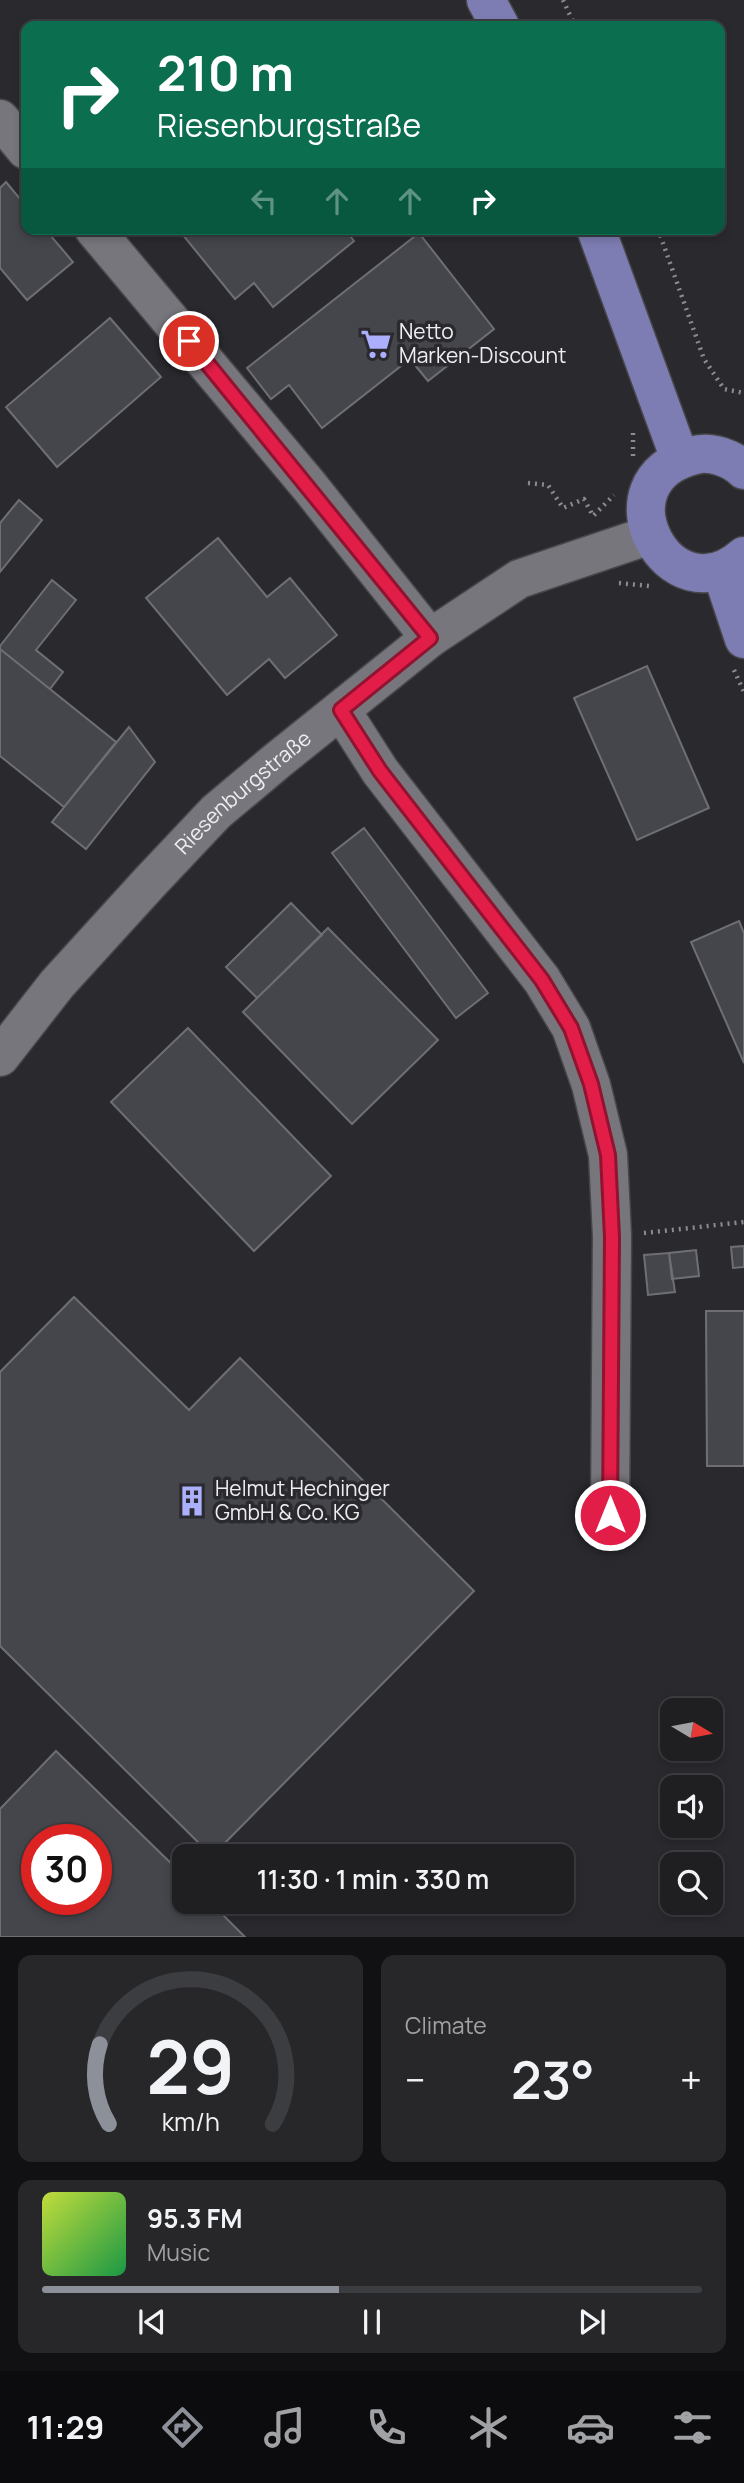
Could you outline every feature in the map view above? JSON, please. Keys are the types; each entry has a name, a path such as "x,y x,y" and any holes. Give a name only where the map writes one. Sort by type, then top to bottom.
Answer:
{"main road":[{"path":"486,0 497,21"},
{"path":"598,235 680,459"},
{"path":"744,470 722,456 701,454 680,459 662,471 650,489 645,510 649,535 656,548 669,561 685,570 703,573 733,563 744,639"}],"street":[{"path":"0,119 21,144"},
{"path":"99,235 310,487 430,638"},
{"name":"Riesenburgstraße","path":"0,1057 57,984 216,812 430,638 519,579 649,535"},
{"path":"341,710 380,771 542,980 571,1028 591,1084 608,1155 612,1237 610,1515"}],"path":[{"path":"563,0 573,21"},
{"path":"660,235 704,359 724,389 744,393"},
{"path":"528,484 548,485 563,508 584,499 593,516"},
{"path":"612,1237 744,1222"}],"building":[{"path":"6,182 21,200 21,235 50,235 73,262 27,300 0,268 0,188"},
{"path":"183,235 350,235 354,241 273,307 254,283 235,299"},
{"name":"Netto Marken-Discount","path":"416,235 421,235 494,329 428,381 410,359 322,428 289,385 271,399 247,368"},
{"path":"110,318 161,377 57,467 6,407"},
{"path":"19,500 42,520 0,572 0,523"},
{"path":"218,538 267,597 290,578 337,635 285,678 269,659 227,695 146,598"},
{"path":"52,580 76,600 36,650 63,672 50,689 0,649 0,646"},
{"path":"0,649 116,742 64,807 0,756"},
{"path":"647,666 709,808 637,840 574,698"},
{"path":"129,727 155,762 86,849 52,822"},
{"path":"364,828 488,993 456,1018 332,853"},
{"path":"291,903 322,935 257,998 226,967"},
{"path":"739,921 744,933 744,1063 691,942"},
{"path":"328,928 438,1040 352,1124 243,1012"},
{"path":"188,1028 331,1176 254,1251 111,1102"},
{"path":"744,1246 744,1267 733,1268 731,1247"},
{"path":"696,1250 699,1276 672,1279 669,1253"},
{"path":"669,1253 675,1292 648,1295 644,1255"},
{"name":"Helmut Hechinger GmbH & Co. KG","path":"74,1297 189,1410 240,1358 474,1591 224,1844 200,1844 0,1646 0,1372"},
{"path":"706,1311 744,1311 744,1466 707,1466"},
{"path":"56,1751 172,1864 172,1914 222,1914 245,1937 0,1937 0,1809"}],"place":[{"name":"Netto Marken-Discount","path":"376,344"},
{"name":"Helmut Hechinger GmbH & Co. KG","path":"192,1501"}],"route":[{"path":"189,341 430,638 341,710 380,771 542,980 571,1028 585,1066 608,1155 612,1237 610,1515"}]}
